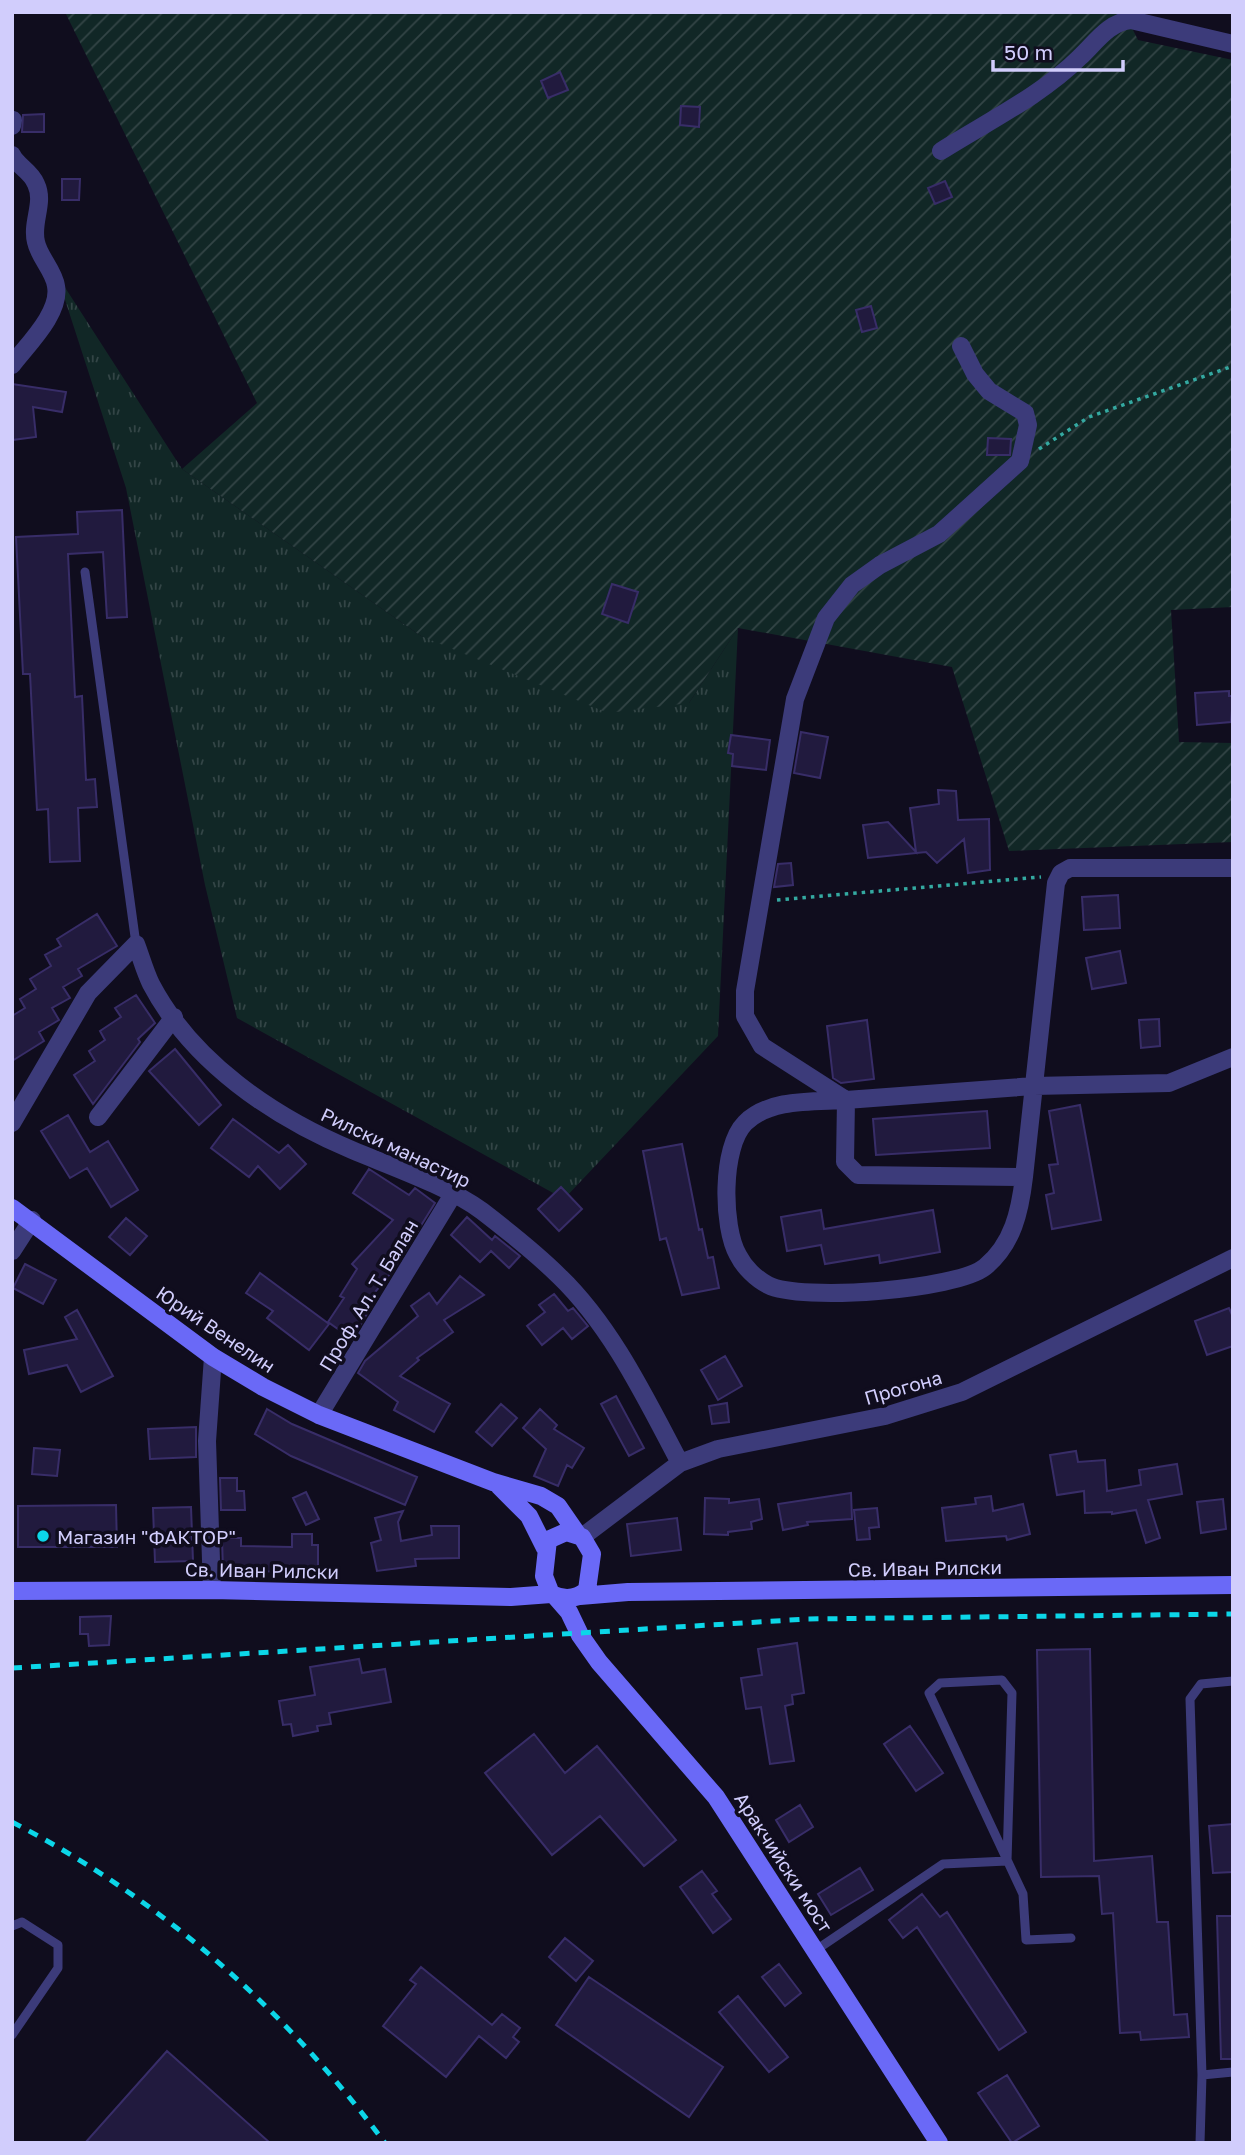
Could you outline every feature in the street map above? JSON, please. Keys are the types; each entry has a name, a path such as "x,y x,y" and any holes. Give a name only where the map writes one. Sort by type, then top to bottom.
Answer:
{"street":[{"path":"941,151 1065,72 1109,29 1129,16 1233,44"},
{"path":"12,126 13,120"},
{"path":"12,155 28,170 37,185 40,201 34,231 36,245 57,285 56,298 49,315 12,365"},
{"path":"846,1100 762,1046 752,1034 745,1016 745,991 795,699 826,618 852,585 880,565 939,534 1020,461 1028,425 1025,413 989,391 975,374 961,346"},
{"path":"1233,868 1070,868 1061,873 1056,883 1034,1086 1024,1177 1020,1208 1003,1250 984,1268 966,1279 934,1284 811,1295 768,1285 749,1271 737,1255 729,1231 727,1161 734,1140 744,1123 779,1104 1034,1086 1169,1083 1233,1057"},
{"path":"12,1123 88,993 136,944"},
{"name":"Рилски манастир","path":"136,944 151,984 174,1017 224,1073 281,1114 480,1209 560,1276 591,1312 623,1361 680,1463"},
{"path":"97,1117 174,1017"},
{"path":"846,1100 845,1162 858,1175 1024,1177"},
{"name":"Проф. Ал. Т. Балан","path":"319,1415 452,1196"},
{"name":"Юрий Венелин","path":"12,1208 32,1220 213,1357 319,1415 494,1482 548,1499 566,1515 580,1536"},
{"path":"12,1251 32,1220"},
{"name":"Прогона","path":"580,1536 680,1463 718,1449 885,1416 962,1392 1233,1258"},
{"path":"212,1590 207,1441 213,1357"},
{"name":"Юрий Венелин","path":"494,1482 529,1516 545,1548"},
{"path":"566,1532 580,1536 592,1553 591,1578 587,1590 578,1597 553,1595 544,1576 545,1548 556,1534 566,1532"},
{"path":"511,1597 544,1576"},
{"path":"591,1578 617,1593"},
{"name":"Св. Иван Рилски","path":"578,1597 617,1593 1233,1585"},
{"name":"Св. Иван Рилски","path":"12,1591 212,1590 511,1597 553,1595"},
{"name":"Аракчийски мост","path":"553,1595 574,1621 580,1635 599,1662 716,1797 939,2143"},
{"path":"574,1621 578,1597"}],"lane":[{"path":"85,572 136,944"},
{"path":"1007,1861 1012,1693 1002,1680 940,1683 929,1693 1007,1861 1023,1894 1026,1940 1071,1938"},
{"path":"1200,2143 1202,2074 1190,1699 1201,1684 1233,1681"},
{"path":"816,1950 943,1864 1007,1861"},
{"path":"12,1926 22,1922 33,1927 58,1945 60,1955 58,1968 12,2035"},
{"path":"1202,2074 1233,2072"}],"path":[{"path":"1020,461 1089,417 1233,366"},
{"path":"760,901 1045,876 1056,883"}],"green space":[{"path":"65,12 1124,12 1138,40 1233,60 1233,607 1171,610 1179,742 1233,743 1233,842 1009,851 952,667 738,628 689,703 608,713 421,636 182,469 257,403"},
{"path":"57,275 182,469 421,636 689,703 738,628 718,1036 564,1199 237,1018 205,885 126,488"}],"building":[{"path":"560,72 568,90 548,98 541,81"},
{"path":"681,106 700,107 699,127 680,125"},
{"path":"44,114 44,132 22,132 23,115"},
{"path":"62,179 80,179 79,200 62,200"},
{"path":"945,181 952,197 935,204 928,188"},
{"path":"871,306 877,328 862,332 856,310"},
{"path":"12,384 66,392 62,412 33,407 36,437 12,440"},
{"path":"988,438 1011,439 1010,455 987,455"},
{"path":"122,510 127,617 107,618 103,552 68,554 75,697 82,696 86,780 95,779 97,807 78,808 80,861 50,862 48,809 37,810 30,674 23,674 16,537 78,534 77,512"},
{"path":"612,584 638,592 628,623 602,614"},
{"path":"1229,691 1229,696 1233,696 1231,722 1197,725 1195,693"},
{"path":"801,732 828,737 820,778 794,773"},
{"path":"731,735 770,740 766,770 732,766 733,754 728,753"},
{"path":"938,790 956,791 958,820 989,819 990,870 968,873 964,839 937,863 926,852 868,858 863,825 888,822 916,852 910,808 939,804"},
{"path":"791,863 793,885 774,887 778,864"},
{"path":"1118,895 1120,928 1084,930 1082,897"},
{"path":"97,914 117,946 78,969 82,976 63,987 70,998 52,1008 59,1020 39,1032 44,1041 12,1061 12,1016 25,1008 20,999 36,989 30,979 51,966 45,955 61,946 57,939"},
{"path":"1120,951 1126,983 1092,989 1086,958"},
{"path":"136,995 155,1023 138,1039 140,1042 93,1104 74,1075 95,1061 89,1051 105,1040 100,1031 121,1017 115,1008"},
{"path":"1159,1019 1160,1046 1141,1048 1139,1020"},
{"path":"867,1020 874,1079 841,1083 833,1078 827,1026"},
{"path":"175,1049 221,1105 199,1125 149,1071"},
{"path":"1080,1105 1101,1220 1052,1229 1046,1195 1054,1193 1049,1165 1058,1164 1049,1111"},
{"path":"987,1111 990,1148 876,1155 873,1119"},
{"path":"68,1115 90,1152 108,1141 138,1190 111,1207 87,1168 70,1178 41,1131"},
{"path":"233,1119 279,1153 288,1145 306,1164 280,1189 258,1166 249,1177 211,1148"},
{"path":"682,1144 699,1230 702,1229 708,1258 713,1257 719,1288 682,1295 666,1238 660,1240 643,1151"},
{"path":"369,1169 409,1195 415,1188 435,1203 394,1269 371,1297 375,1300 352,1339 328,1322 344,1298 340,1296 357,1269 352,1264 393,1220 353,1193"},
{"path":"561,1187 582,1209 559,1231 538,1209"},
{"path":"821,1210 824,1229 933,1210 940,1252 880,1263 879,1255 825,1264 821,1245 787,1251 781,1217"},
{"path":"467,1217 492,1240 495,1236 520,1256 509,1268 491,1251 480,1262 451,1235"},
{"path":"126,1218 147,1236 130,1255 109,1237"},
{"path":"25,1264 56,1280 43,1304 13,1288"},
{"path":"260,1273 329,1324 309,1350 267,1318 273,1311 246,1293"},
{"path":"460,1276 484,1295 444,1320 453,1332 417,1358 419,1360 400,1376 450,1404 434,1432 394,1410 398,1402 358,1373 365,1361 418,1316 411,1306 429,1293 437,1304"},
{"path":"554,1294 568,1311 573,1308 588,1326 572,1339 563,1328 542,1345 527,1326 545,1312 539,1305"},
{"path":"1229,1308 1233,1317 1233,1346 1207,1355 1195,1321"},
{"path":"77,1310 113,1376 81,1392 67,1365 29,1374 24,1350 77,1339 65,1317"},
{"path":"725,1356 742,1386 718,1400 701,1370"},
{"path":"616,1396 644,1448 629,1456 601,1404"},
{"path":"727,1403 729,1422 712,1424 709,1406"},
{"path":"501,1404 517,1418 492,1446 476,1432"},
{"path":"267,1409 292,1424 417,1477 405,1505 291,1456 255,1434"},
{"path":"540,1409 557,1425 554,1429 584,1448 572,1468 567,1465 558,1486 534,1476 546,1449 523,1428"},
{"path":"196,1427 196,1457 150,1459 148,1429"},
{"path":"34,1448 60,1450 57,1476 32,1474"},
{"path":"1076,1451 1078,1462 1105,1460 1107,1491 1141,1485 1139,1470 1177,1464 1182,1494 1148,1500 1160,1538 1146,1543 1136,1510 1112,1514 1085,1513 1084,1491 1057,1495 1050,1455"},
{"path":"220,1478 237,1478 237,1491 244,1491 245,1510 221,1510"},
{"path":"306,1492 319,1519 306,1525 293,1498"},
{"path":"851,1493 852,1519 807,1522 808,1525 783,1530 778,1504"},
{"path":"991,1496 993,1511 1023,1504 1030,1534 1007,1540 1006,1536 946,1541 942,1508 976,1504 975,1498"},
{"path":"705,1498 729,1499 729,1503 759,1499 762,1519 751,1522 752,1529 728,1532 728,1535 704,1534"},
{"path":"1223,1499 1226,1529 1201,1533 1197,1502"},
{"path":"116,1505 117,1547 18,1547 18,1506"},
{"path":"191,1507 193,1561 155,1562 153,1508"},
{"path":"877,1508 879,1527 869,1528 870,1539 857,1540 854,1510"},
{"path":"403,1511 398,1522 401,1541 432,1535 431,1526 459,1526 459,1558 415,1559 416,1566 377,1571 371,1543 381,1540 375,1518"},
{"path":"677,1518 681,1550 631,1556 627,1524"},
{"path":"292,1534 312,1534 312,1545 318,1545 318,1572 223,1571 222,1538 241,1538 241,1546 292,1547"},
{"path":"111,1616 109,1645 89,1646 88,1634 80,1634 80,1617"},
{"path":"797,1643 804,1693 792,1695 793,1704 785,1706 794,1761 770,1764 761,1707 746,1709 741,1678 762,1675 758,1649"},
{"path":"1090,1649 1094,1861 1152,1856 1157,1922 1168,1922 1174,2015 1187,2014 1189,2037 1141,2040 1140,2032 1120,2033 1113,1913 1102,1914 1099,1876 1041,1877 1037,1650"},
{"path":"359,1659 362,1673 385,1669 391,1702 329,1713 331,1724 317,1726 318,1731 293,1736 291,1724 283,1725 279,1701 315,1695 310,1667"},
{"path":"910,1726 943,1773 916,1791 884,1744"},
{"path":"534,1734 565,1773 597,1746 676,1840 644,1866 600,1816 552,1855 485,1773"},
{"path":"800,1805 813,1827 789,1842 776,1820"},
{"path":"1233,1824 1233,1872 1213,1873 1209,1826"},
{"path":"860,1868 873,1890 831,1915 818,1894"},
{"path":"702,1871 717,1891 712,1894 731,1919 713,1933 680,1887"},
{"path":"922,1894 940,1917 947,1912 1026,2032 999,2050 917,1927 903,1938 889,1920"},
{"path":"1217,1916 1233,1916 1233,2059 1221,2059"},
{"path":"565,1938 593,1961 576,1981 549,1957"},
{"path":"779,1964 801,1993 785,2006 762,1977"},
{"path":"421,1967 492,2025 502,2014 520,2028 513,2037 519,2042 506,2058 479,2036 446,2077 383,2026 416,1984 410,1980"},
{"path":"589,1977 723,2067 689,2117 556,2025"},
{"path":"738,1996 788,2057 769,2072 719,2012"},
{"path":"167,2051 270,2143 85,2143"},
{"path":"1007,2075 1039,2126 1012,2143 978,2093"}],"railway":[{"path":"12,1668 807,1619 1233,1614"},
{"path":"12,1822 119,1886 217,1961 306,2047 385,2143"}],"place":[{"name":"Магазин \"ФАКТОР\"","path":"43,1536"}]}
